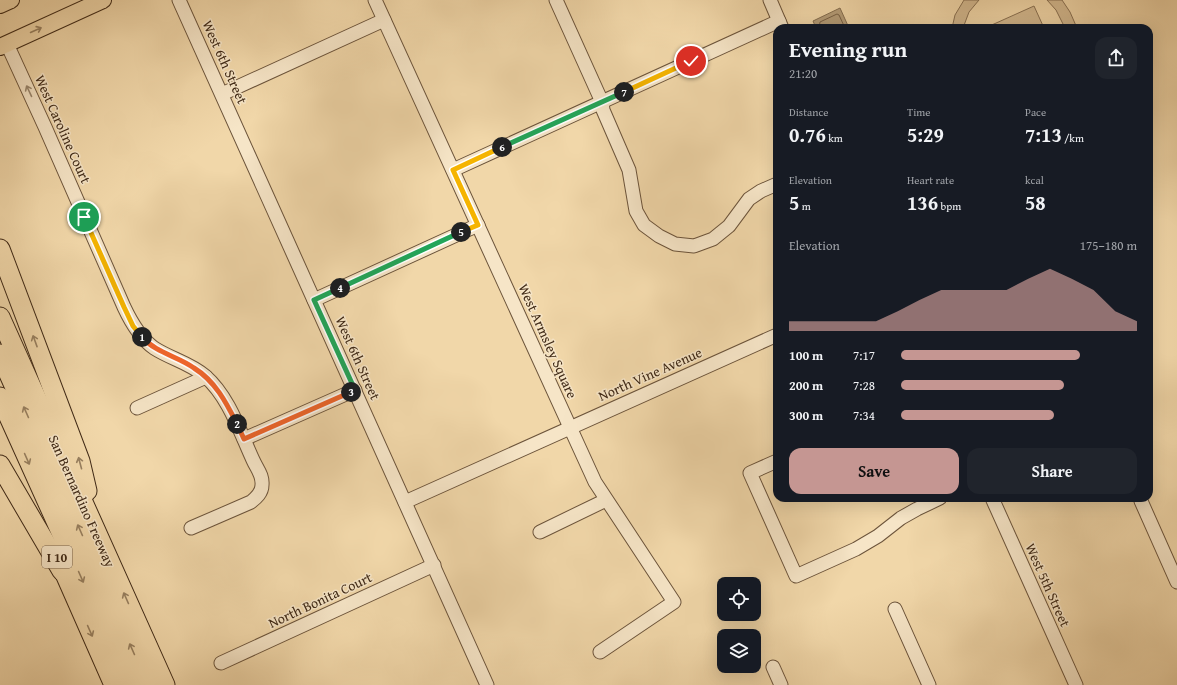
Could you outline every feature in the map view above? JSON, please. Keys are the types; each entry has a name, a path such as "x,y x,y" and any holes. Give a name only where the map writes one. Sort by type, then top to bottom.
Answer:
{"highway":[{"path":"0,249 80,461 94,528"},
{"name":"San Bernardino Freeway","path":"0,317 165,685"},
{"path":"0,354 148,685"},
{"path":"0,397 130,685"},
{"name":"I 10","path":"0,429 114,685"},
{"path":"0,465 68,580"}],"main road":[{"path":"0,5 11,0"},
{"path":"3,45 103,0"}],"street":[{"name":"West 6th Street","path":"179,0 487,685"},
{"name":"West Armsley Square","path":"375,0 595,482 674,602 600,652"},
{"path":"556,0 602,102 603,110 629,170 636,211 644,225 659,236 675,244 694,246 713,239 729,226 748,199 773,186"},
{"path":"770,0 781,24"},
{"path":"222,94 384,20"},
{"path":"453,170 602,102 773,27"},
{"name":"West Caroline Court","path":"3,45 45,127 133,326 154,348 194,367 220,392 230,409 253,462 262,477 262,488 259,495 251,502 191,528"},
{"path":"314,300 478,225"},
{"name":"North Vine Avenue","path":"405,502 773,337"},
{"path":"137,408 206,377"},
{"path":"244,439 355,390"},
{"path":"773,463 750,473 796,576 856,549 878,536 901,518 917,508 931,502"},
{"path":"540,532 606,500"},
{"name":"West 5th Street","path":"994,502 1076,685"},
{"path":"1141,502 1177,582"},
{"name":"North Bonita Court","path":"220,663 434,565"},
{"path":"895,609 929,685"},
{"path":"773,667 781,685"}],"shaded area":[{"path":"964,0 979,0 969,12 964,24 953,24 955,15"},
{"path":"1047,0 1062,0 1070,12 1075,24 1063,24 1056,10"},
{"path":"1034,6 1042,24 994,24"}],"water":[{"path":"840,8 847,24 814,24 813,21"}],"route":[{"path":"84,217 133,326 154,348 194,367 206,377 220,392 244,439 355,390 314,300 478,225 453,170 691,61"}]}
